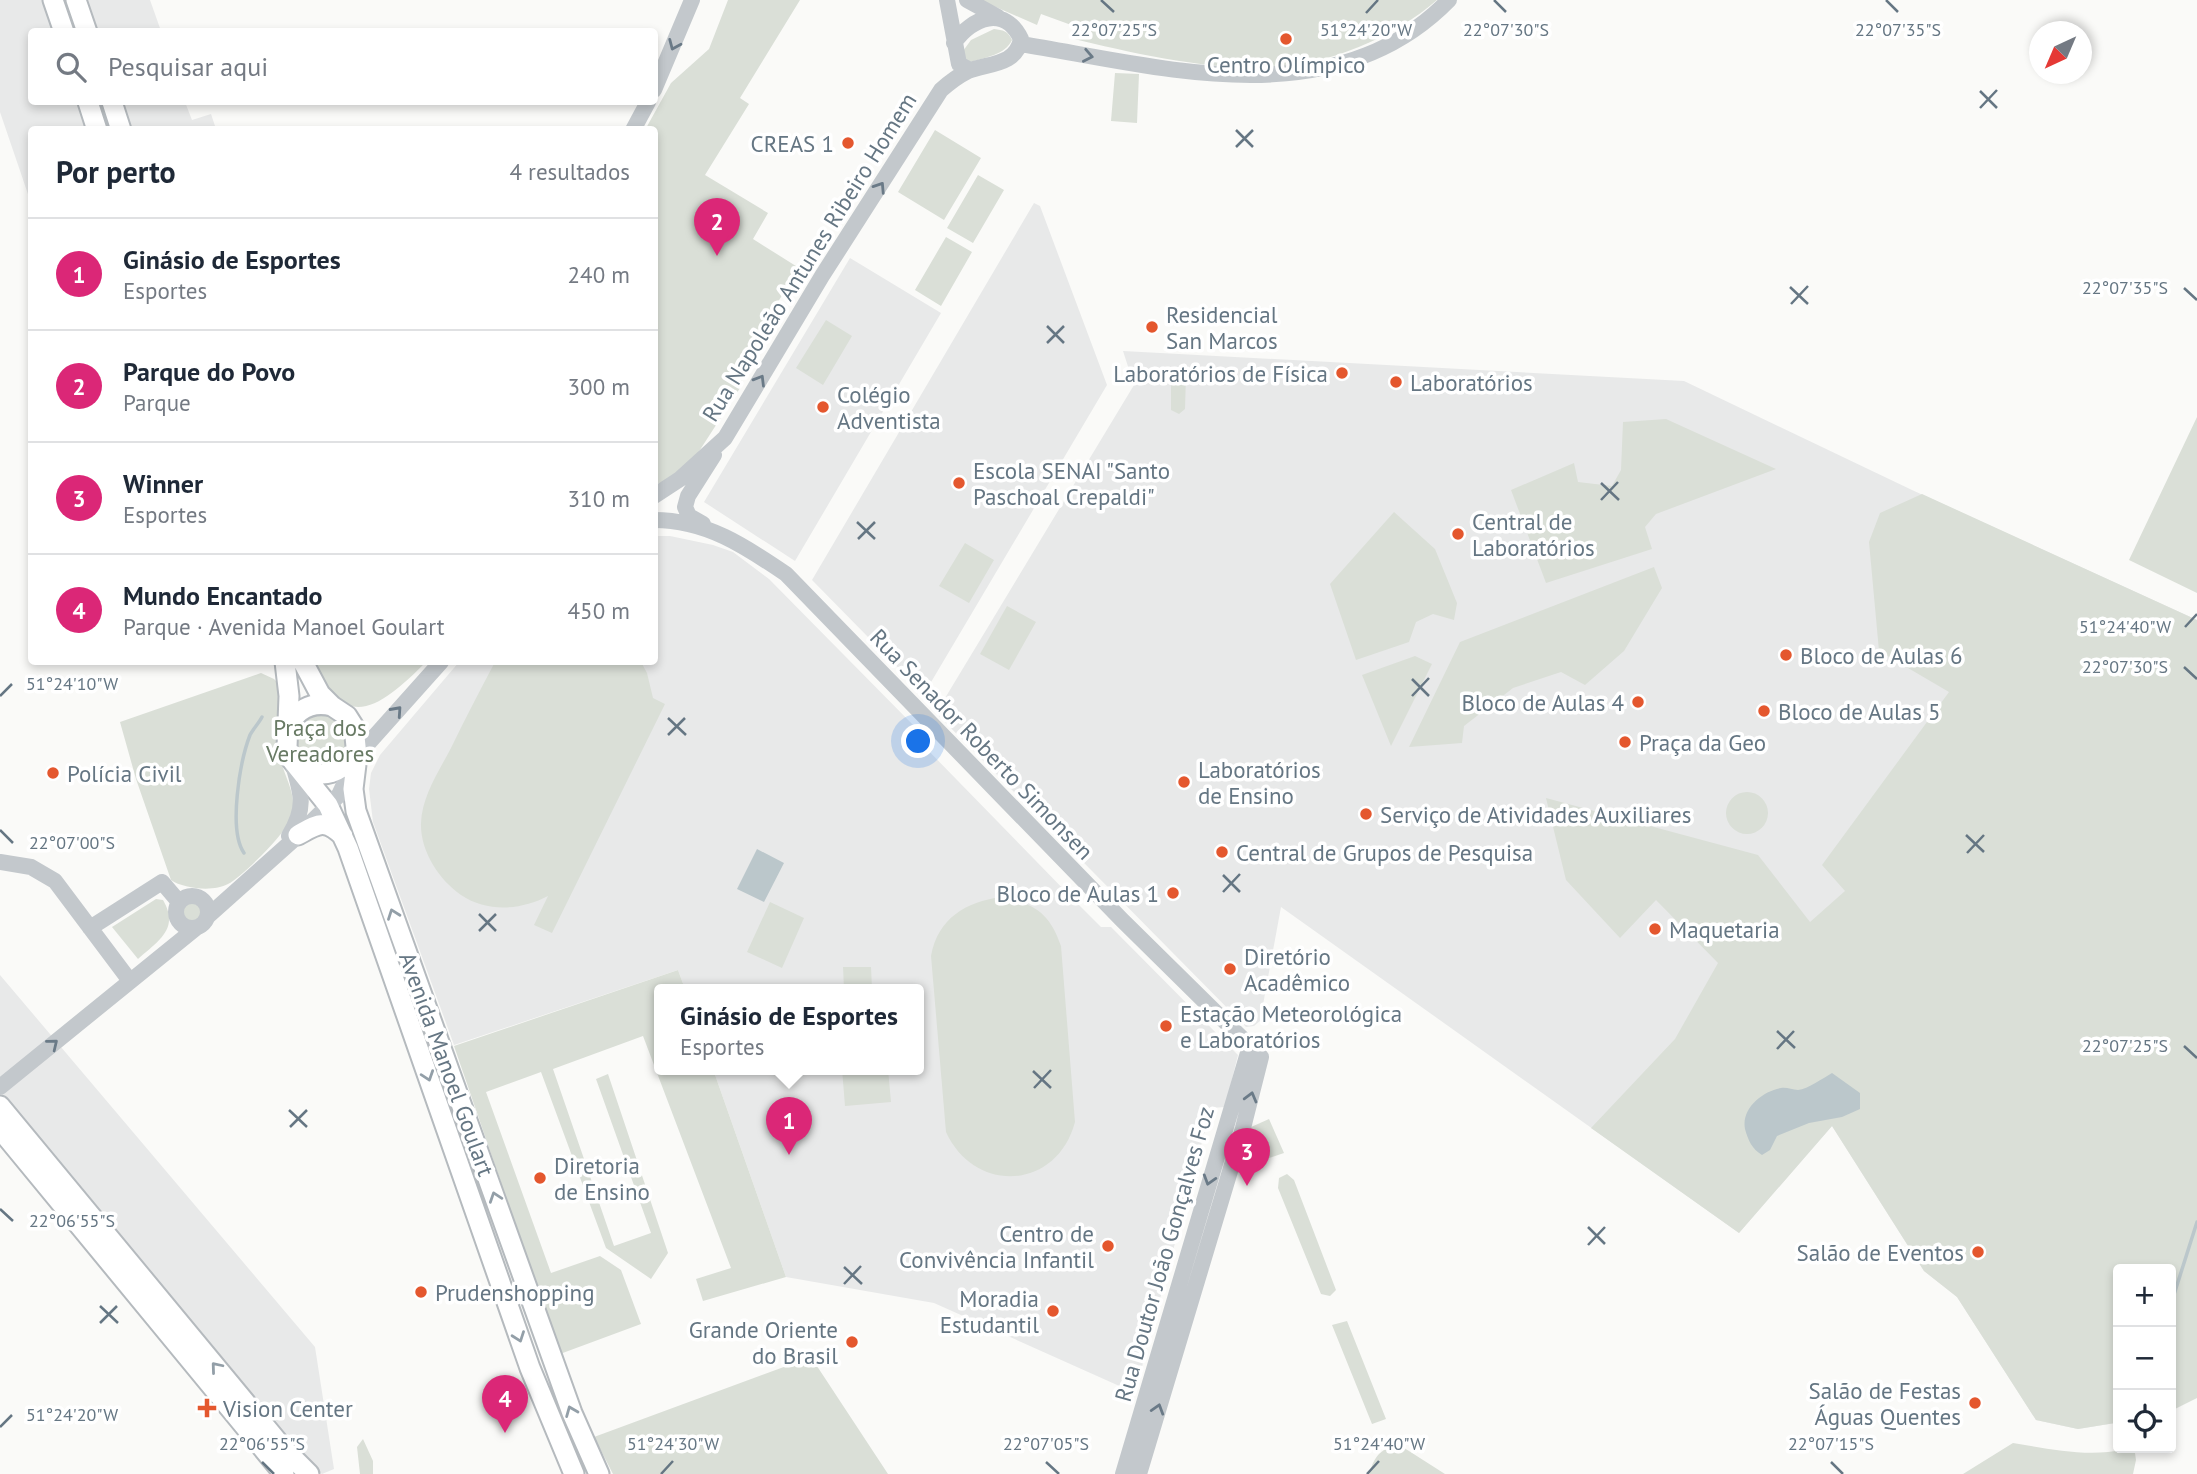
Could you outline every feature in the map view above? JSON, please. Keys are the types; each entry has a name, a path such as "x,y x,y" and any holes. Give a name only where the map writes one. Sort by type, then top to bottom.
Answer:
{"main road":[{"path":"53,0 63,28"},
{"path":"76,0 86,28"},
{"path":"89,105 96,126"},
{"path":"113,105 120,126"},
{"name":"Avenida Manoel Goulart","path":"285,665 289,696 286,734 296,764 328,805 343,836 530,1368 574,1474"},
{"name":"Avenida Manoel Goulart","path":"304,665 312,681 332,706 347,716 354,727 357,756 353,789 356,811 553,1363 599,1474"},
{"path":"286,734 291,720 305,708 317,704 332,706"},
{"path":"296,764 313,774 325,775 339,770 357,756"},
{"path":"298,835 318,824 328,824 343,836"},
{"path":"0,1106 283,1448 309,1474"},
{"path":"0,1129 284,1474"}],"street":[{"path":"658,81 692,0"},
{"path":"947,0 958,64 970,70 1004,63 1021,44 1017,30 967,0"},
{"path":"1021,44 1100,58 1231,75 1276,76 1321,70 1373,52 1410,32 1449,0"},
{"path":"954,43 963,29 976,21 987,19 1007,22"},
{"name":"Rua Napoleão Antunes Ribeiro Homem","path":"658,493 680,479 725,438 822,276 941,90 954,78 970,70"},
{"path":"635,126 646,105"},
{"path":"713,530 689,516 685,507 688,496 725,438"},
{"name":"Rua Senador Roberto Simonsen","path":"658,520 713,530 747,546 786,574 1122,920 1255,1052"},
{"path":"0,1087 202,923 298,835 339,794 357,756 438,665"},
{"path":"278,853 301,812 296,764"},
{"path":"0,862 31,867 55,881 130,981"},
{"path":"90,928 162,882 183,903"},
{"path":"183,903 225,894 245,884"},
{"path":"183,903 204,901 207,906 202,923"},
{"path":"183,903 180,923 185,927 202,923"},
{"path":"146,968 168,943 183,903"},
{"name":"Rua Doutor João Gonçalves Foz","path":"1123,1474 1255,1052"},
{"name":"Rua Doutor João Gonçalves Foz","path":"1139,1474 1239,1141 1255,1052"}],"shaded area":[{"path":"0,0 42,0 52,28 28,28 28,105 78,105 86,126 28,126 28,194 0,112"},
{"path":"85,0 150,0 160,28 95,28"},
{"path":"122,105 186,105 192,120 211,114 215,126 129,126"},
{"name":"Escola SENAI \"Santo Paschoal Crepaldi\"","path":"1034,203 1040,206 1107,385 924,694 812,580"},
{"name":"Colégio Adventista","path":"850,258 941,313 795,561 704,502"},
{"path":"1123,351 1684,381 1912,490 2197,620 2171,1264 2113,1264 2113,1423 2078,1429 2036,1420 1957,1297 1924,1271 1832,1126 1739,1233 1281,907 1260,1021 1254,1026 1246,1027 936,713 1134,385"},
{"path":"658,536 713,545 733,552 769,579 918,730 919,741 1074,900 1101,927 1111,927 1238,1055 1225,1107 1211,1108 1135,1393 934,1303 786,1277 715,1075 924,1075 924,984 683,984 678,970 454,1045 373,822 369,789 371,773 380,755 456,665 658,665"},
{"path":"757,849 784,863 764,902 737,889"},
{"path":"0,975 315,1347 334,1469 322,1474 299,1455 0,1092"},
{"path":"1832,1073 1860,1093 1860,1109 1842,1117 1809,1123 1777,1136 1770,1150 1762,1155 1756,1150 1745,1129 1746,1114 1755,1102 1774,1090 1806,1088"}],"green space":[{"path":"728,0 800,0 740,98 749,104 705,175 768,213 753,239 807,273 790,283 740,361 742,385 696,456 671,478 658,484 658,126 647,126 671,83 709,49"},
{"name":"Centro Olímpico","path":"980,0 1437,0 1400,27 1357,48 1288,66 1242,68 1192,63 1070,38 1074,26 1041,14 1037,25"},
{"path":"994,29 1009,35 1012,40 1009,45 989,57 971,62 966,60 963,51 971,40"},
{"path":"1115,73 1139,74 1137,123 1111,121"},
{"path":"935,130 981,158 944,220 898,192"},
{"path":"978,175 1004,190 973,243 947,228"},
{"path":"946,237 972,252 941,306 915,290"},
{"path":"826,320 852,336 823,385 796,368"},
{"path":"1178,371 1186,375 1185,409 1179,414 1171,410 1171,376"},
{"path":"2197,417 2197,593 2129,560"},
{"path":"1666,419 1776,469 1656,514 1645,527 1652,549 1546,583 1511,490 1574,463 1578,482 1612,486 1621,470 1623,422"},
{"path":"1922,494 2197,620 2197,1398 2176,1408 2176,1264 2113,1264 2113,1423 2078,1429 2036,1420 1957,1297 1924,1271 1832,1126 1739,1233 1591,1128 1675,1039 1718,963 1656,900 1620,938 1566,880 1546,798 1758,855 1810,922 1845,891 1822,865 1949,692 1879,651 1869,542 1880,513"},
{"path":"1394,512 1435,549 1457,603 1454,620 1433,614 1416,622 1409,642 1356,660 1330,584"},
{"path":"965,543 994,560 969,603 939,586"},
{"path":"1654,567 1662,588 1624,651 1585,685 1561,672 1513,688 1464,726 1462,743 1409,747 1460,642"},
{"path":"1007,606 1036,622 1009,670 980,654"},
{"path":"1415,656 1432,664 1391,746 1362,675"},
{"path":"317,665 423,665 396,690 367,706 353,706 339,700 327,686"},
{"path":"493,665 643,665 653,698 665,704 552,933 534,925 548,896 516,907 482,905 453,889 432,864 422,834 422,813 436,775"},
{"path":"261,673 280,685 279,750 292,796 293,813 284,830 265,852 228,884 207,889 177,883 171,880 136,779 120,722"},
{"name":"Praça dos Vereadores","path":"320,713 339,721 347,740 339,759 320,767 301,759 293,740 301,721"},
{"path":"1747,792 1762,798 1768,813 1762,828 1747,834 1732,828 1726,813 1732,798"},
{"path":"1001,897 1032,906 1039,911 1052,925 1061,946 1075,1122 1065,1145 1051,1161 1034,1172 1015,1176 995,1174 976,1167 959,1152 946,1132 931,956 940,931 956,914 976,903"},
{"path":"156,899 163,900 168,910 168,927 159,940 138,959 112,927"},
{"path":"770,902 804,918 782,968 747,952"},
{"path":"187,903 195,903 201,913 195,923 187,923 181,917 181,909"},
{"path":"843,967 871,967 872,984 844,984"},
{"path":"678,970 683,984 654,984 654,1065 643,1036 553,1069 614,1246 651,1233 596,1079 608,1074 668,1253 651,1279 606,1248 541,1072 486,1092 551,1273 600,1256 621,1270 641,1324 560,1354 454,1046"},
{"path":"658,1075 715,1075 786,1277 703,1301 696,1279 731,1268"},
{"path":"842,1075 889,1075 891,1102 845,1106"},
{"path":"1269,1119 1284,1153 1263,1160 1249,1128"},
{"path":"1287,1174 1294,1180 1336,1290 1330,1296 1321,1294 1278,1188 1279,1178"},
{"path":"1347,1321 1386,1419 1372,1424 1332,1325"},
{"path":"811,1357 888,1474 613,1474 594,1437"},
{"path":"363,1439 373,1461 373,1474 360,1474 357,1447"},
{"path":"2013,1443 2072,1452 2135,1453 2136,1460 2133,1474 1963,1474"},
{"path":"1398,1444 1445,1474 1369,1474 1379,1454"}],"waterway":[{"path":"244,853 237,829 239,778 250,735 262,717"},
{"path":"2176,1288 2197,1222"}],"place":[{"name":"Centro Olímpico","path":"1286,39"},
{"name":"CREAS 1","path":"848,143"},
{"name":"Parque do Povo","path":"717,256"},
{"name":"Residencial San Marcos","path":"1152,327"},
{"name":"Laboratórios de Física","path":"1342,373"},
{"name":"Laboratórios","path":"1396,382"},
{"name":"Colégio Adventista","path":"823,407"},
{"name":"Escola SENAI \"Santo Paschoal Crepaldi\"","path":"959,483"},
{"name":"Central de Laboratórios","path":"1458,534"},
{"name":"Bloco de Aulas 6","path":"1786,655"},
{"name":"Bloco de Aulas 4","path":"1638,702"},
{"name":"Bloco de Aulas 5","path":"1764,711"},
{"name":"Praça da Geo","path":"1625,742"},
{"name":"Polícia Civil","path":"53,773"},
{"name":"Laboratórios de Ensino","path":"1184,782"},
{"name":"Serviço de Atividades Auxiliares","path":"1366,814"},
{"name":"Central de Grupos de Pesquisa","path":"1222,852"},
{"name":"Bloco de Aulas 1","path":"1173,893"},
{"name":"Maquetaria","path":"1655,929"},
{"name":"Diretório Acadêmico","path":"1230,969"},
{"name":"Estação Meteorológica e Laboratórios","path":"1166,1026"},
{"name":"Ginásio de Esportes","path":"789,1155"},
{"name":"Diretoria de Ensino","path":"540,1178"},
{"name":"Winner","path":"1247,1186"},
{"name":"Centro de Convivência Infantil","path":"1108,1246"},
{"name":"Salão de Eventos","path":"1978,1252"},
{"name":"Prudenshopping","path":"421,1292"},
{"name":"Moradia Estudantil","path":"1053,1311"},
{"name":"Grande Oriente do Brasil","path":"852,1342"},
{"name":"Salão de Festas Águas Quentes","path":"1975,1403"},
{"name":"Vision Center","path":"207,1408"},
{"name":"Mundo Encantado","path":"505,1433"}]}
